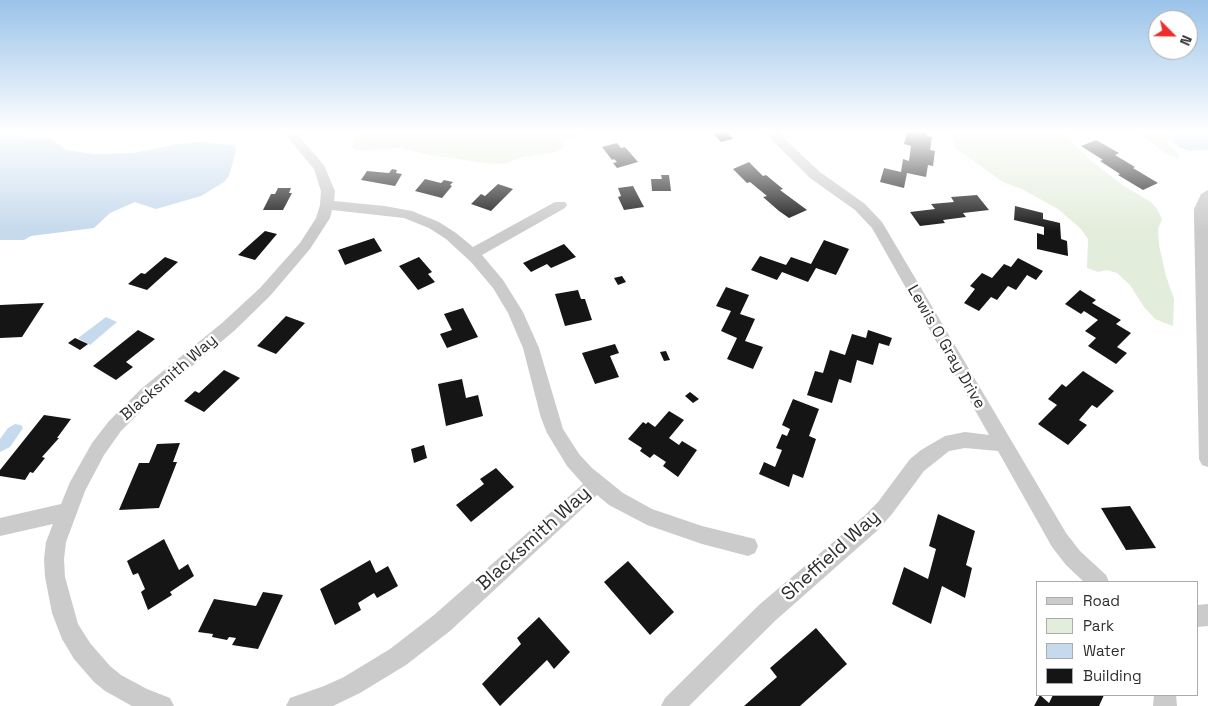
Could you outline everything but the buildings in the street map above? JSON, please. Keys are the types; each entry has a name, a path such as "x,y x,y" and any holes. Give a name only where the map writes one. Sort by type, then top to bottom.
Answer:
{"street":[{"path":"317,165 328,191 327,205"},
{"name":"Lewis O Gray Drive","path":"804,165 815,175 860,207 876,225 1059,540 1073,558 1099,581"},
{"path":"1208,194 1201,209 1201,216 1208,459"},
{"name":"Blacksmith Way","path":"162,706 127,692 102,674 82,651 70,631 63,613 54,559 56,542 66,512 91,462 116,426 147,394 228,327 265,292 305,246 323,218 327,205 385,210 416,217 442,230 472,254 498,284 522,327 534,357 550,418 556,433 573,460 596,484 627,506 656,520 702,535 748,546"},
{"path":"472,254 560,205"},
{"name":"Sheffield Way","path":"673,706 768,612 871,523 885,508 917,465 927,456 945,444 965,440 1002,444"},
{"name":"Blacksmith Way","path":"298,706 327,697 352,685 398,657 442,623 596,484"},
{"path":"0,527 66,512"}],"green space":[{"path":"979,165 1096,165 1124,186 1151,202 1162,219 1158,229 1159,245 1166,276 1174,299 1173,326 1155,319 1144,307 1130,285 1117,273 1107,270 1098,272 1087,268 1088,239 1081,229 1058,209 1022,189 1003,182"}],"water":[{"path":"0,165 232,165 229,176 224,182 201,196 156,209 135,202 110,213 94,228 31,236 24,240 0,240"},
{"path":"106,317 117,322 90,345 78,338"},
{"path":"15,424 21,425 23,428 10,447 0,452 0,439 8,428"}]}
